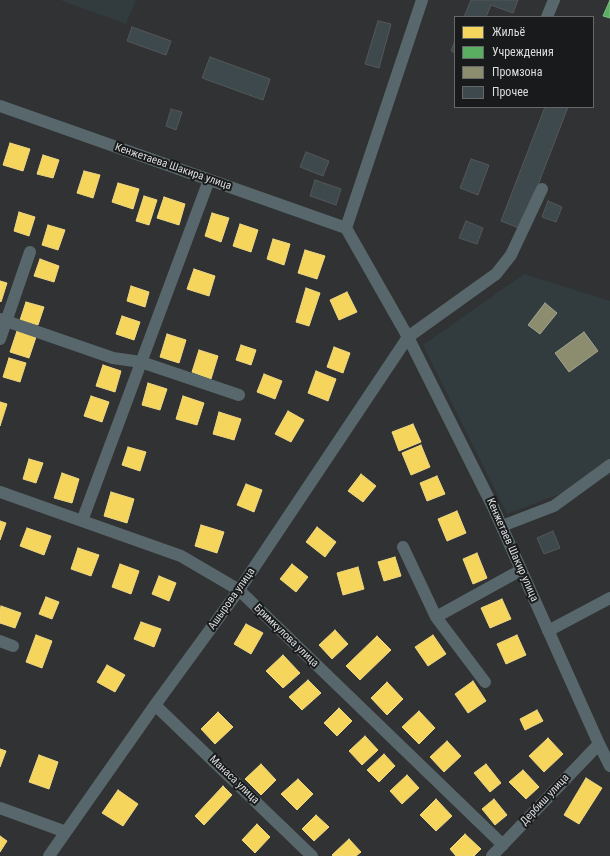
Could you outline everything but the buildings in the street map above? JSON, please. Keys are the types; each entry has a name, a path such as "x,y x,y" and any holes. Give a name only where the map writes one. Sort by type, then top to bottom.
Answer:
{"street":[{"path":"346,228 422,0"},
{"path":"547,16 554,0"},
{"name":"Кенжетаева Шакира улица","path":"0,106 346,228"},
{"path":"82,521 209,180"},
{"path":"408,337 496,274 511,255 542,189"},
{"name":"Кенжетаев Шакир улица","path":"346,228 408,337 493,507 598,744 610,766"},
{"path":"0,340 3,320 30,252"},
{"path":"3,320 112,358 141,362 239,395"},
{"name":"Ашырова улица","path":"49,856 155,704 239,590 408,337"},
{"path":"502,526 554,506 610,465"},
{"name":"Бримкулова улица","path":"0,492 180,556 239,590 502,845"},
{"path":"403,548 436,617 485,682"},
{"path":"436,617 521,570"},
{"path":"548,631 610,598"},
{"path":"0,641 13,646"},
{"name":"Манаса улица","path":"155,704 312,856"},
{"name":"Дербиш улица","path":"492,856 598,744"},
{"path":"0,808 66,832"}],"shaded area":[{"path":"60,0 136,0 126,24"},
{"path":"524,274 610,301 610,475 507,514 423,345"}]}
